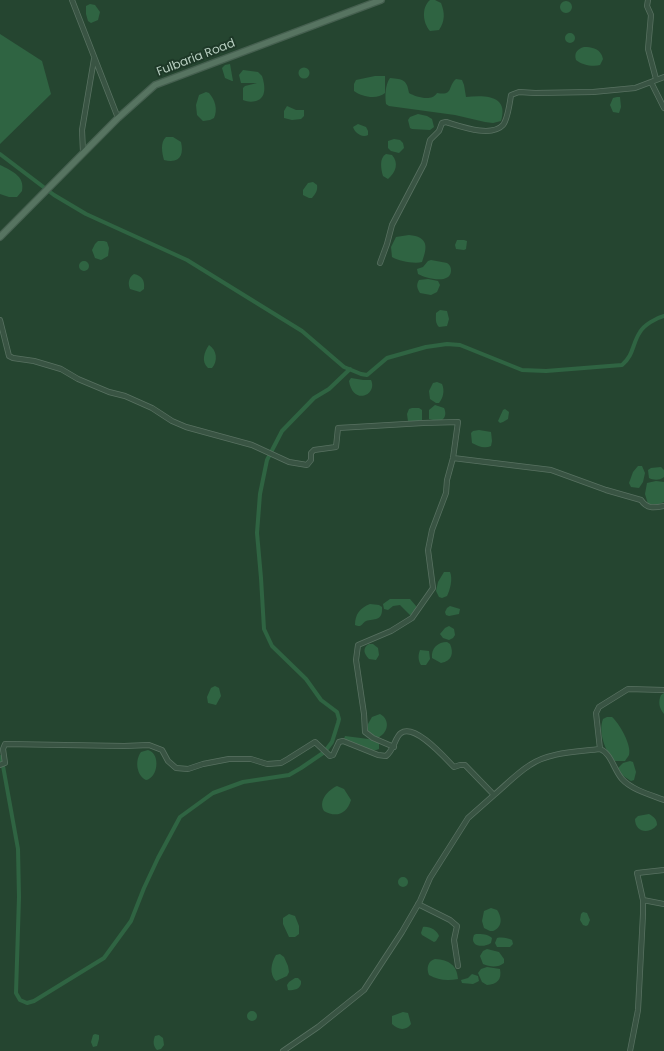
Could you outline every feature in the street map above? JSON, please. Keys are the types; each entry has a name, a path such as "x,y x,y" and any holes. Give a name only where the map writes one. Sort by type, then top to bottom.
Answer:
{"main road":[{"name":"Fulbaria Road","path":"0,237 83,152 155,85 381,0"}],"street":[{"path":"72,0 118,118"},
{"path":"648,0 647,6 651,14 648,49 656,79"},
{"path":"83,152 82,130 94,58"},
{"path":"380,263 392,225 424,164 430,140 439,131 442,123 446,122 475,131 497,129 504,124 511,95 518,92 592,92 635,88 664,77"},
{"path":"651,82 664,108"},
{"path":"0,320 9,356 13,358 34,361 61,369 109,392 125,396 152,408 186,427 252,445 289,462 308,465 311,460 311,453 314,450 336,447 338,428 458,422 446,493 432,530 428,550 432,588 412,618 391,631 358,645 356,660 364,714 365,732 373,738 394,747"},
{"path":"453,458 551,470 606,490 641,500 644,504 652,508 664,506"},
{"path":"600,749 596,713 599,707 628,689 664,690"},
{"path":"3,764 3,750 5,744 149,745 162,750 168,761 176,768 188,769 203,764 229,759 252,759 267,764 281,763 315,742 330,756 333,755 339,742 343,741 378,755 386,756 394,747 399,734 410,731 418,733 454,767 465,765 494,795"},
{"path":"283,1051 318,1027 364,990 380,967 418,904 430,878 468,818 531,764 547,757 600,749 608,755 622,780 633,787 664,800"},
{"path":"630,1051 638,1010 643,922 643,900 638,873 664,870"},
{"path":"643,900 664,904"},
{"path":"418,904 450,920 457,926 454,940 458,966"}],"shaded area":[{"path":"430,0 435,0 441,3 444,14 439,30 430,31 426,24 424,11"},
{"path":"564,1 568,1 572,7 568,13 564,13 560,9 560,5"},
{"path":"90,4 95,5 100,12 98,20 91,23 88,21 86,14 86,6"},
{"path":"570,33 575,38 570,43 565,38"},
{"path":"0,34 42,61 51,94 0,144"},
{"path":"584,47 593,48 600,53 603,59 600,65 588,65 576,60 575,55"},
{"path":"230,64 233,81 225,78 222,68 225,65"},
{"path":"302,68 306,68 308,69 308,77 302,78 299,75 299,71"},
{"path":"243,70 258,72 262,76 264,83 264,94 256,101 251,102 243,100 243,88 245,86 257,83 241,83 239,75"},
{"path":"375,76 385,76 385,93 370,97 361,95 354,91 354,84 356,80"},
{"path":"390,78 404,81 407,85 409,93 428,98 435,96 437,93 442,94 448,92 456,79 462,80 466,97 481,96 494,98 498,101 502,106 503,112 501,121 493,123 485,122 455,115 389,106 386,104 386,87"},
{"path":"206,92 209,93 213,99 216,111 214,118 203,121 197,115 196,105 199,95"},
{"path":"620,97 621,107 619,113 613,112 610,105 613,98"},
{"path":"287,106 296,110 304,110 304,116 301,119 292,120 284,118 284,111"},
{"path":"418,114 432,119 434,127 430,130 410,128 408,120 410,117"},
{"path":"358,124 366,127 368,135 361,135 355,131 353,127"},
{"path":"166,137 173,137 181,142 182,151 180,157 174,161 164,160 162,145"},
{"path":"394,139 400,140 403,143 404,148 399,153 391,151 388,148 388,141"},
{"path":"386,154 392,155 396,164 395,170 388,179 383,176 381,167 382,158"},
{"path":"0,165 9,169 22,181 22,191 17,197 9,197 0,194"},
{"path":"313,182 317,185 317,191 312,198 309,198 303,195 303,190 308,183"},
{"path":"409,235 420,238 425,243 426,247 422,262 407,262 392,257 391,247 396,237"},
{"path":"457,240 467,241 466,249 456,249 455,245"},
{"path":"98,241 107,242 109,248 108,256 101,260 95,258 92,250"},
{"path":"431,260 447,263 451,268 450,275 446,278 437,279 418,274 417,269 423,267 428,261"},
{"path":"84,261 89,266 84,271 79,266"},
{"path":"134,274 141,277 144,283 144,289 140,292 130,289 129,287 130,279"},
{"path":"428,279 438,281 440,285 437,292 431,295 420,293 417,286 419,280"},
{"path":"440,310 447,311 449,319 447,326 439,327 437,324 436,313"},
{"path":"209,345 214,350 216,356 212,368 208,368 204,363 205,354"},
{"path":"351,378 371,380 371,390 368,394 360,396 355,394 351,389 349,381"},
{"path":"437,382 442,384 443,389 442,397 439,403 436,403 430,399 429,391 433,383"},
{"path":"435,405 444,408 445,414 442,420 429,419 429,410"},
{"path":"419,408 422,410 422,420 416,422 408,421 407,414 409,409"},
{"path":"505,409 509,412 508,419 500,423 498,421 503,410"},
{"path":"479,430 491,432 491,446 483,447 472,443 471,433"},
{"path":"638,466 642,466 645,473 643,482 639,488 631,487 629,483 633,472"},
{"path":"661,467 664,470 664,477 656,480 649,478 648,470 651,468"},
{"path":"656,481 664,482 664,502 659,504 648,504 645,494 647,483"},
{"path":"444,572 450,572 451,581 447,596 442,598 439,597 436,591 438,582"},
{"path":"390,599 410,599 416,606 416,609 413,614 410,615 400,605 393,606 388,610 384,609 383,604"},
{"path":"370,604 379,605 382,607 381,615 377,618 366,621 360,626 355,625 359,612 363,607"},
{"path":"450,606 460,609 459,614 449,616 446,615 445,612"},
{"path":"449,626 454,629 455,635 449,640 443,638 440,634"},
{"path":"447,642 450,644 452,650 450,658 441,663 432,658 433,651 436,646"},
{"path":"369,644 373,644 378,648 379,655 376,660 369,659 365,653 365,647"},
{"path":"420,650 429,651 430,659 426,665 421,665 420,663"},
{"path":"215,686 219,688 221,696 216,705 208,703 207,697 211,688"},
{"path":"664,693 664,714 659,703 661,695"},
{"path":"380,714 386,720 387,727 384,733 377,738 368,732 368,724 372,717"},
{"path":"612,717 615,720 627,740 629,755 625,761 615,761 605,747 601,730 603,719"},
{"path":"345,736 376,740 379,743 379,749 366,749 344,739"},
{"path":"148,750 155,756 156,766 153,775 146,780 140,775 137,763 141,752"},
{"path":"630,761 633,762 636,772 634,780 631,781 622,775 618,768 623,763"},
{"path":"337,786 344,789 351,800 347,809 344,811 337,814 328,813 324,811 322,807 323,800 330,790"},
{"path":"649,814 655,818 657,825 650,830 643,831 637,827 635,819 638,816"},
{"path":"401,877 405,877 407,878 407,886 401,887 398,884 398,880"},
{"path":"491,908 497,910 501,919 499,927 493,931 484,928 482,921 484,911"},
{"path":"583,912 587,913 590,920 586,926 583,925 580,920"},
{"path":"289,914 295,916 299,926 299,934 295,937 289,937 283,924 283,918"},
{"path":"423,927 435,930 439,936 436,941 434,942 422,935 421,933"},
{"path":"485,934 492,938 491,943 485,946 475,944 473,939 474,935"},
{"path":"497,938 510,939 512,940 513,944 510,947 497,947 495,943"},
{"path":"487,949 499,952 504,959 504,963 499,966 488,966 483,964 480,956 483,951"},
{"path":"280,954 284,957 289,972 287,976 276,981 272,975 272,965 276,955"},
{"path":"435,959 451,964 456,970 458,979 443,980 429,975 428,965"},
{"path":"487,967 500,969 499,979 494,984 487,985 482,982 478,973 481,969"},
{"path":"472,974 478,976 479,981 473,984 462,983 461,980 468,978"},
{"path":"295,978 298,978 301,981 300,986 293,990 288,990 287,985"},
{"path":"252,1011 257,1016 252,1021 247,1016"},
{"path":"403,1012 408,1013 411,1024 404,1029 397,1028 392,1024 392,1016"},
{"path":"93,1035 99,1035 99,1039 97,1046 93,1047 91,1042"},
{"path":"159,1035 163,1038 164,1045 161,1049 157,1050 154,1045 154,1040 155,1036"}],"waterway":[{"path":"0,154 54,195 86,214 187,260 302,331 344,367 361,374 367,375 387,358 426,347 447,344 460,345 522,370 546,371 622,365 629,357 637,336 642,329 650,322 664,316"},
{"path":"326,750 332,742 338,723 339,719 337,712 321,700 306,679 272,646 264,629 257,533 260,494 267,460 282,431 314,398 329,389 350,369"},
{"path":"0,757 3,766 18,849 19,897 16,993 20,1000 27,1003 34,1001 104,958 131,921 158,858 180,817 213,793 243,782 289,775 323,753"}]}
